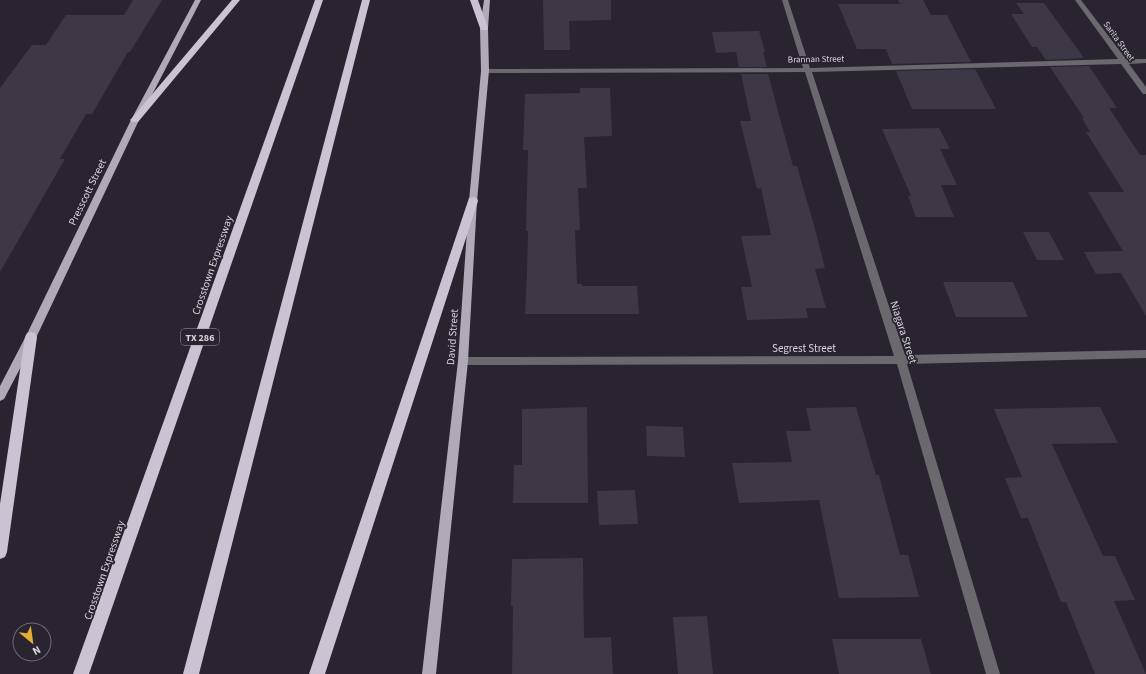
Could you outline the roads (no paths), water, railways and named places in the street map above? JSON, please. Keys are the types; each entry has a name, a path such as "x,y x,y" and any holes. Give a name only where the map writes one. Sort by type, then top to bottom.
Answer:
{"highway":[{"path":"135,120 236,0"},
{"name":"Crosstown Expressway","path":"81,674 319,0"},
{"path":"191,674 366,0"},
{"path":"474,0 484,28"},
{"path":"317,674 472,201"},
{"path":"0,552 31,337"}],"main road":[{"name":"Presscott Street","path":"0,396 31,337 135,120 198,0"},
{"name":"David Street","path":"429,674 463,360 472,201 486,71 484,28 487,0"}],"street":[{"name":"Niagara Street","path":"785,0 901,360 993,674"},
{"name":"Sarita Street","path":"1078,0 1146,92"},
{"name":"Brannan Street","path":"486,71 808,70 1146,61"},
{"name":"Segrest Street","path":"463,360 901,360 1146,354"}]}
